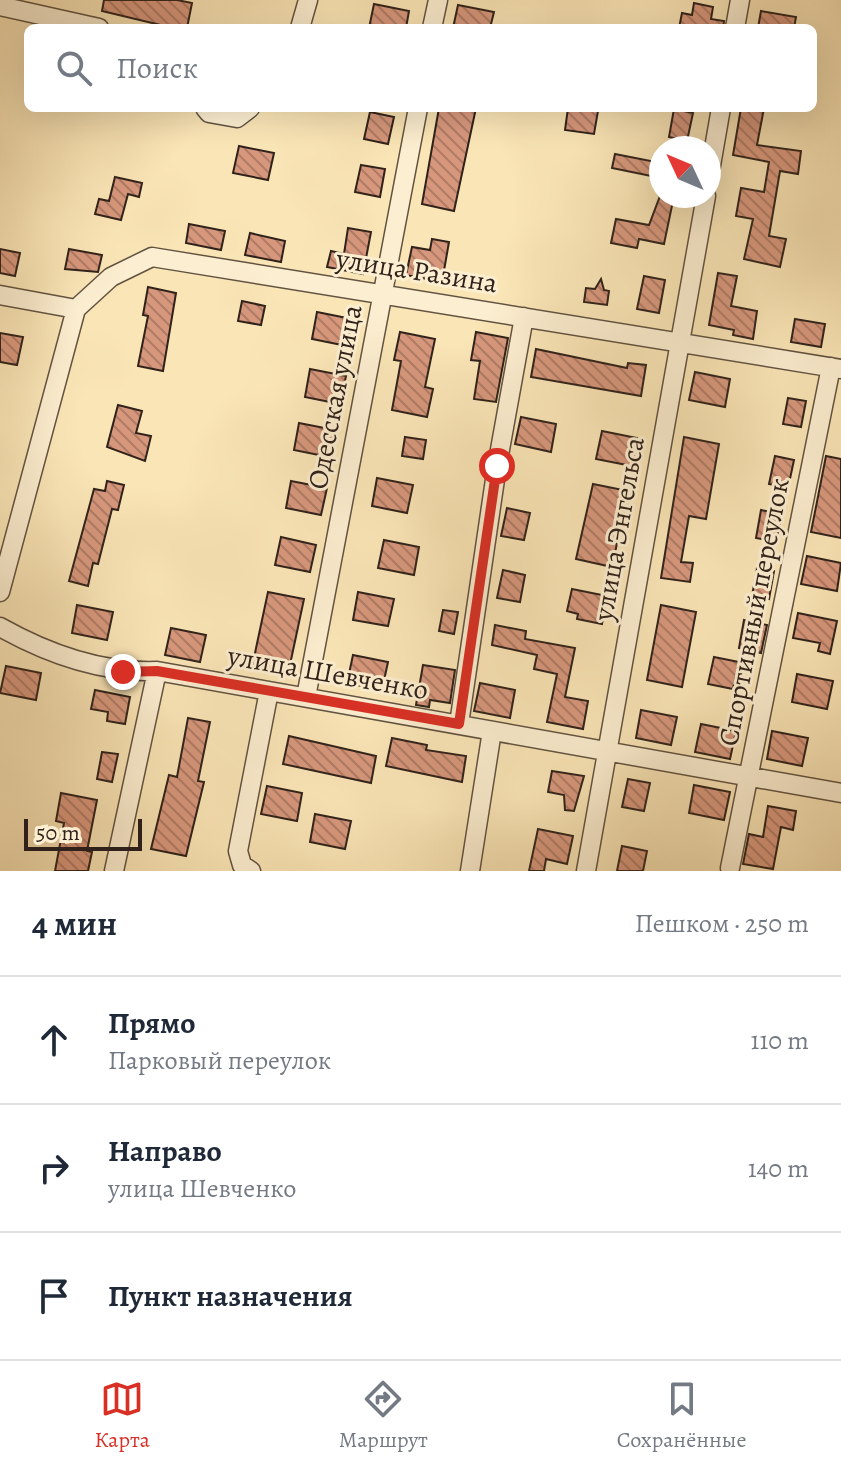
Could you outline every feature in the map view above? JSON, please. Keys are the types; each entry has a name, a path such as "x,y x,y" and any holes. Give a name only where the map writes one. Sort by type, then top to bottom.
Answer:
{"street":[{"path":"301,24 308,0"},
{"path":"433,24 438,0"},
{"path":"736,24 740,0"},
{"path":"0,6 81,24"},
{"path":"208,112 237,118 245,112"},
{"name":"Одесская улица","path":"306,697 417,112"},
{"path":"716,136 720,112"},
{"name":"улица Энгельса","path":"586,871 704,208"},
{"name":"улица Разина","path":"76,309 111,277 152,257 836,368"},
{"path":"0,295 76,309 0,592"},
{"path":"459,724 497,466 524,317"},
{"name":"Спортивный переулок","path":"730,868 836,368"},
{"name":"улица Шевченко","path":"0,627 79,661 123,672 157,671 841,793"},
{"path":"114,871 157,671"},
{"path":"251,871 242,865 238,851 269,691"},
{"path":"470,871 492,731"}],"building":[{"path":"104,0 177,0 192,3 188,24 156,24 102,11"},
{"path":"694,3 713,7 711,19 724,21 724,24 680,24 682,13 692,15"},
{"path":"374,4 409,11 407,24 370,24"},
{"path":"458,5 494,12 491,24 454,24"},
{"path":"761,11 796,17 795,24 759,24"},
{"path":"370,112 394,117 388,144 364,139"},
{"path":"438,112 475,112 454,211 422,204"},
{"path":"567,112 598,112 594,134 565,130"},
{"path":"673,112 693,113 688,136 669,136"},
{"path":"740,112 763,112 757,145 801,151 798,174 780,171 769,236 786,239 780,267 744,259 753,219 736,216 741,188 764,192 769,162 733,155"},
{"path":"239,146 274,153 268,180 233,173"},
{"path":"615,154 649,161 649,176 612,168"},
{"path":"361,165 385,169 380,197 355,192"},
{"path":"115,177 142,183 139,197 128,194 121,220 95,214 99,199 109,201"},
{"path":"655,208 672,208 664,244 639,239 637,248 611,243 616,219 649,225"},
{"path":"189,224 225,231 221,250 186,243"},
{"path":"348,228 371,232 363,274 327,267 331,251 344,254"},
{"path":"250,233 285,241 281,262 245,255"},
{"path":"432,239 449,242 442,282 406,275 412,247 430,250"},
{"path":"0,249 20,253 15,276 0,273"},
{"path":"69,249 102,255 98,272 65,269"},
{"path":"718,273 737,276 731,306 757,311 753,339 733,335 734,330 709,325"},
{"path":"644,276 665,280 659,313 637,309"},
{"path":"601,279 604,290 609,291 607,305 584,302 586,288 595,289"},
{"path":"148,287 176,293 163,371 138,366 148,316 143,315"},
{"path":"242,301 265,306 261,325 238,321"},
{"path":"317,312 352,319 347,346 312,339"},
{"path":"795,319 825,324 821,347 791,342"},
{"path":"400,332 435,339 425,387 433,389 427,417 392,410 401,361 394,360"},
{"path":"476,332 508,338 496,402 474,399 480,361 471,360"},
{"path":"0,333 23,337 17,365 0,362"},
{"path":"536,349 627,368 628,363 646,365 641,396 531,377"},
{"path":"310,369 346,376 340,404 305,397"},
{"path":"695,372 730,379 725,407 689,400"},
{"path":"788,398 806,401 801,427 783,424"},
{"path":"118,405 142,411 136,433 151,436 145,461 107,447"},
{"path":"521,417 556,424 551,452 515,444"},
{"path":"299,423 335,430 329,457 294,450"},
{"path":"602,431 637,438 632,466 596,459"},
{"path":"405,437 426,440 423,459 402,456"},
{"path":"684,437 719,444 706,519 689,516 681,562 693,563 690,582 661,578"},
{"path":"775,456 794,460 788,488 769,484"},
{"path":"826,456 841,459 841,538 811,532"},
{"path":"377,478 413,485 407,513 372,506"},
{"path":"107,481 124,485 118,510 112,509 98,564 93,563 88,586 69,581 94,489 105,491"},
{"path":"291,481 327,488 321,515 286,508"},
{"path":"593,484 628,491 612,567 576,559"},
{"path":"507,508 530,513 524,540 501,536"},
{"path":"761,510 782,514 776,542 756,538"},
{"path":"281,537 316,545 310,572 275,565"},
{"path":"384,540 419,547 414,575 378,568"},
{"path":"807,556 841,563 837,591 801,584"},
{"path":"757,568 774,571 769,599 752,596"},
{"path":"503,570 525,575 520,602 497,598"},
{"path":"572,589 607,596 602,624 577,619 578,614 567,611"},
{"path":"268,592 304,599 288,674 252,667"},
{"path":"358,592 394,599 388,626 353,620"},
{"path":"77,605 113,612 107,640 72,633"},
{"path":"661,605 696,612 682,687 647,680"},
{"path":"443,610 458,612 454,634 439,631"},
{"path":"798,613 837,621 830,654 818,651 820,643 793,638"},
{"path":"744,620 767,625 761,653 739,648"},
{"path":"495,625 526,631 525,639 575,648 565,697 588,701 583,729 547,722 557,674 534,669 537,655 492,645"},
{"path":"171,628 206,635 200,662 165,655"},
{"path":"353,655 388,662 382,690 347,683"},
{"path":"714,657 739,662 733,689 708,684"},
{"path":"423,665 455,670 450,703 430,700 429,707 416,705"},
{"path":"6,666 41,673 36,700 0,693"},
{"path":"797,674 833,681 827,709 792,702"},
{"path":"480,683 515,690 510,718 474,711"},
{"path":"95,690 130,697 125,724 107,721 108,712 91,709"},
{"path":"641,710 677,717 671,745 636,738"},
{"path":"188,718 210,722 198,781 204,782 186,856 151,849 169,775 177,777"},
{"path":"701,724 736,731 730,759 695,752"},
{"path":"772,731 808,738 802,766 767,759"},
{"path":"289,736 376,756 371,783 283,764"},
{"path":"392,738 427,745 426,750 466,756 462,782 386,766"},
{"path":"102,752 118,754 112,782 97,779"},
{"path":"552,771 584,776 574,811 565,810 564,795 548,792"},
{"path":"628,779 650,783 644,811 622,807"},
{"path":"694,785 730,792 724,820 689,813"},
{"path":"267,786 302,793 297,821 261,814"},
{"path":"61,793 97,800 87,851 92,852 88,871 55,871 64,823 56,821"},
{"path":"768,806 796,811 793,830 781,827 773,869 743,864 749,834 763,837"},
{"path":"315,814 351,821 345,849 310,842"},
{"path":"538,829 573,836 567,864 546,859 544,871 529,871"},
{"path":"622,846 647,851 643,871 617,871"}],"route":[{"path":"123,672 157,671 459,724 497,466"}]}
